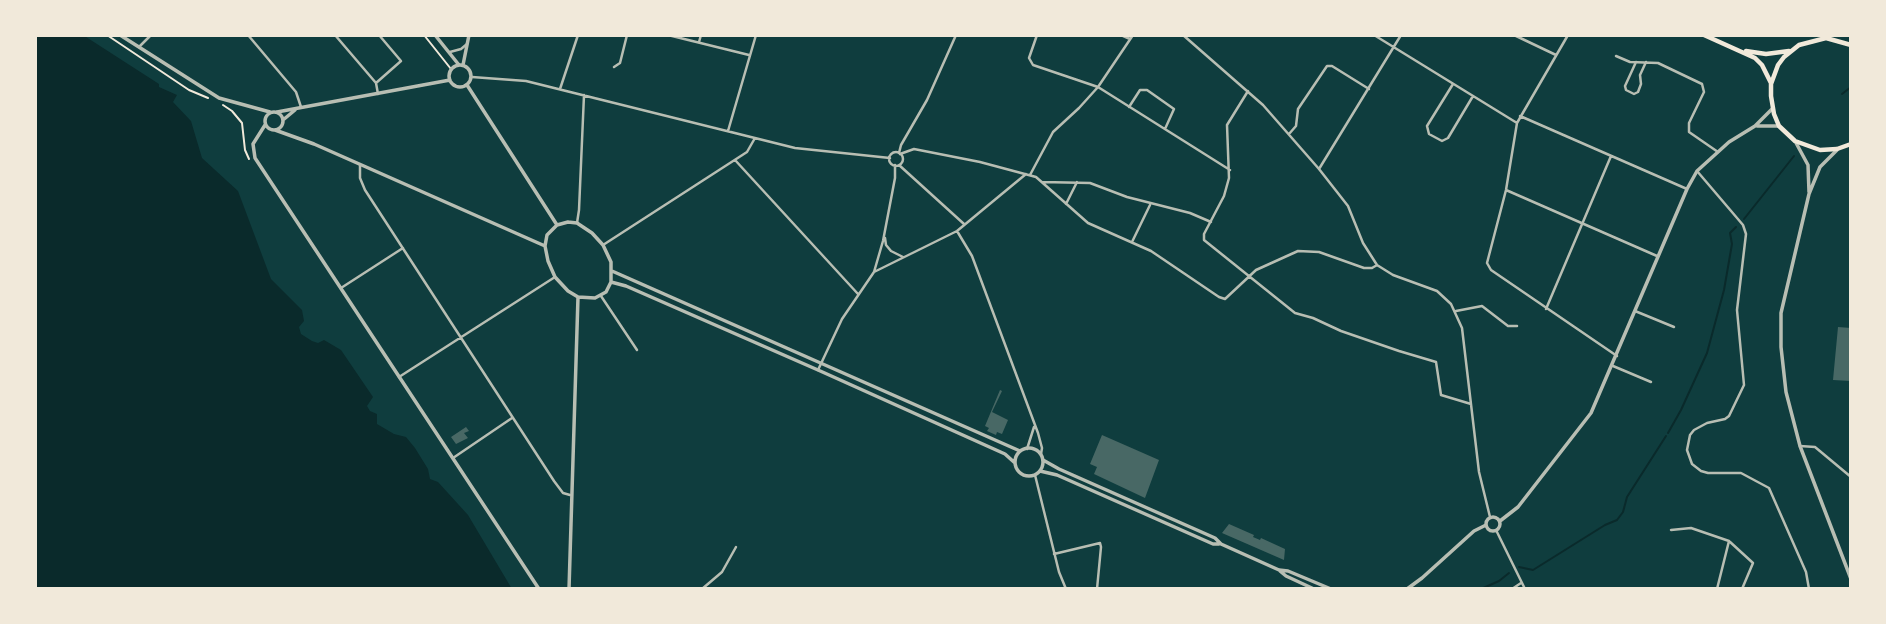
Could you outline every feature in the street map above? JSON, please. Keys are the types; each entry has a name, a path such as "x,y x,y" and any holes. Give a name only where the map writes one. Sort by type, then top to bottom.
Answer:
{"main road":[{"path":"1703,35 1742,50 1766,54 1791,51 1817,39 1834,39 1851,45"},
{"path":"1742,50 1762,65 1771,84 1773,108 1779,126 1795,141 1811,148 1837,149 1851,144"},
{"path":"1771,84 1778,65 1791,51"}],"street":[{"path":"120,35 219,98 270,112 299,109 450,80"},
{"path":"139,47 151,35"},
{"path":"248,35 296,92 299,109"},
{"path":"335,35 376,83 378,94"},
{"path":"376,83 401,61 379,35"},
{"path":"435,35 461,65 469,68 472,77"},
{"path":"461,65 469,35"},
{"path":"560,89 578,35"},
{"path":"614,67 620,63 626,35"},
{"path":"667,35 750,55"},
{"path":"699,42 701,35"},
{"path":"728,131 756,35"},
{"path":"900,153 928,100 956,36 949,35"},
{"path":"1037,35 1030,62 1097,86 1230,170"},
{"path":"874,272 957,231 1028,174 1053,132 1079,108 1131,37 1121,35"},
{"path":"1183,35 1248,91 1319,169 1348,206 1363,243 1377,265 1385,272 1437,291 1456,311 1464,338 1479,472 1490,517 1486,525 1474,531 1407,589"},
{"path":"1374,35 1517,122"},
{"path":"1319,169 1401,35"},
{"path":"1514,35 1556,55"},
{"path":"1568,35 1517,122 1506,190 1487,263 1491,271 1618,356"},
{"path":"450,52 461,50 467,44"},
{"path":"1616,56 1636,62 1658,63 1702,84 1704,92 1689,123 1689,132 1718,152"},
{"path":"1636,62 1625,86 1626,90 1634,94 1642,84 1640,75 1646,62"},
{"path":"450,80 451,69 461,65"},
{"path":"1289,134 1296,126 1298,110 1327,66 1332,66 1369,89"},
{"path":"450,80 458,87 467,85 472,77"},
{"path":"472,77 526,81 755,138 823,152 890,158"},
{"path":"1452,84 1426,129 1429,134 1442,141 1448,138 1473,96"},
{"path":"467,85 557,225"},
{"path":"1129,107 1140,90 1147,90 1174,109 1165,129"},
{"path":"1248,91 1227,125 1230,170 1224,196 1204,240 1294,313 1436,362 1441,395 1471,404"},
{"path":"577,223 584,95"},
{"path":"1496,530 1500,521 1518,508 1591,413 1697,171 1718,152 1755,126 1773,108"},
{"path":"255,109 269,129 293,135 545,246"},
{"path":"275,130 290,113 299,109"},
{"path":"270,112 253,144 255,158 539,589"},
{"path":"277,112 293,135"},
{"path":"1520,116 1687,189"},
{"path":"1755,126 1779,126"},
{"path":"603,245 747,152 755,138"},
{"path":"1795,141 1808,165 1809,194"},
{"path":"890,158 893,153 914,149 1028,174 1042,182 1088,223 1151,251 1225,299 1249,275 1290,254 1306,250 1364,268 1377,265"},
{"path":"1837,149 1820,167 1809,194 1782,313 1781,347 1786,392 1800,446 1851,579"},
{"path":"818,370 842,319 874,272 897,165 903,159 900,153"},
{"path":"1546,309 1611,156"},
{"path":"890,158 890,162 897,165 964,224"},
{"path":"735,160 858,294"},
{"path":"360,165 360,178 365,190 554,481 563,493 570,495"},
{"path":"1697,171 1742,225 1746,234 1737,310 1744,385 1729,416 1693,430 1687,450 1692,464 1701,471 1741,473 1769,488 1806,572 1809,589"},
{"path":"1042,182 1094,184 1211,222"},
{"path":"1066,204 1077,182"},
{"path":"1506,190 1660,257"},
{"path":"1132,242 1151,204"},
{"path":"577,223 603,245 612,271 611,282 601,296 587,299 578,297 562,286 555,277 546,254 547,235 557,225 577,223"},
{"path":"611,282 626,286 818,370 1004,454 1015,463 1023,475 1035,475 1040,471 1043,460 1042,448 972,256 957,231"},
{"path":"884,235 886,245 891,251 904,257"},
{"path":"341,289 403,248"},
{"path":"612,271 1020,452"},
{"path":"399,377 555,277"},
{"path":"601,296 637,350"},
{"path":"569,589 578,297"},
{"path":"1456,311 1482,306 1508,326 1517,326"},
{"path":"1635,311 1674,327"},
{"path":"1613,366 1651,382"},
{"path":"453,458 512,418"},
{"path":"1027,449 1034,427"},
{"path":"1800,446 1815,447 1851,477"},
{"path":"1015,463 1020,452 1027,449 1041,454"},
{"path":"1043,460 1215,538 1221,544 1314,589"},
{"path":"1040,471 1057,475 1213,544 1221,544"},
{"path":"1035,475 1054,554 1066,589"},
{"path":"1490,517 1500,521"},
{"path":"1486,525 1489,530 1496,530"},
{"path":"1671,530 1691,528 1730,541 1753,563 1742,589"},
{"path":"1496,530 1525,589"},
{"path":"1717,589 1730,541"},
{"path":"1054,554 1100,543 1097,589"},
{"path":"702,589 722,572 736,547"},
{"path":"1279,570 1288,571 1331,589"},
{"path":"1512,589 1521,582"}],"path":[{"path":"107,35 189,90 212,99"},
{"path":"424,35 451,69"},
{"path":"220,104 236,115 242,123 244,136"}],"water":[{"path":"35,35 83,35 159,84 159,87 177,95 173,102 191,121 202,158 238,191 271,279 302,310 304,321 299,327 301,334 318,343 324,340 341,350 373,397 367,406 377,414 377,424 394,434 406,437 415,448 428,469 430,479 438,482 468,515 512,589 35,589"}],"building":[{"path":"1838,327 1851,328 1851,381 1833,380"},
{"path":"1000,390 1002,391 992,412 1008,420 1002,434 997,432 996,435 987,431 989,428 985,426"},
{"path":"466,427 469,431 464,433 468,438 456,444 451,437"},
{"path":"1102,435 1159,460 1145,498 1094,474 1097,467 1090,464"},
{"path":"1229,524 1285,549 1284,560 1222,533"}],"waterway":[{"path":"1842,94 1851,87"},
{"path":"1744,219 1794,156"},
{"path":"1668,433 1707,353 1724,290 1732,244 1730,233 1736,227"},
{"path":"1519,567 1533,570 1617,520 1623,512 1627,497 1666,436"},
{"path":"1481,589 1509,573"}]}
